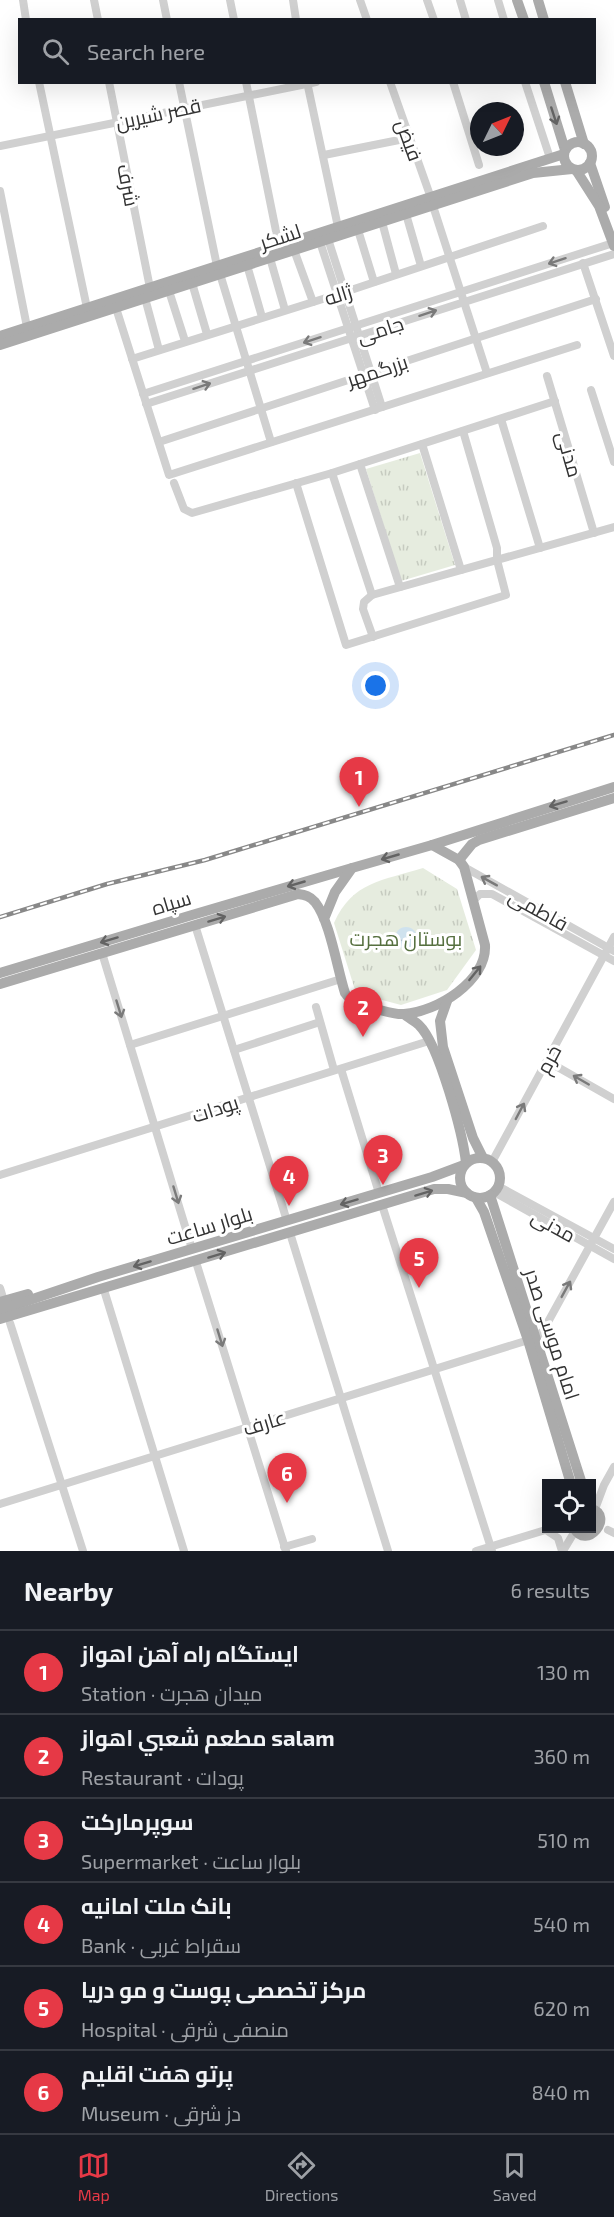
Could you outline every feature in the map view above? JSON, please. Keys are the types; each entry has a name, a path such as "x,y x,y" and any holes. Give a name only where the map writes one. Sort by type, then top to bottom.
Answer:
{"main road":[{"path":"517,0 523,18"},
{"path":"538,0 543,18"},
{"path":"545,84 565,152 565,163 574,170 599,206 614,244"},
{"path":"565,84 584,144 590,150 590,163 614,244"},
{"path":"565,152 571,144 584,144"},
{"name":"لشکر","path":"0,345 116,308 147,293 169,291 218,270 247,266 406,214 565,152"},
{"path":"550,158 556,165 553,171"},
{"path":"574,170 584,169 590,163"},
{"name":"لشکر","path":"0,336 87,308 147,293 338,227 533,173 574,170"},
{"path":"465,1164 464,1140 435,1049 420,1025 404,1014 356,1004 349,999 340,979 324,919 335,892 352,868 614,787"},
{"path":"462,864 472,844 479,840 614,798"},
{"path":"404,1014 447,1001 481,966 485,956 485,945 462,864 432,845"},
{"name":"سپاه","path":"0,984 102,953 193,920 352,868"},
{"name":"سپاه","path":"0,973 298,894 314,901 324,919"},
{"path":"447,1001 440,1021 443,1047 473,1138 499,1173 494,1191 471,1195 460,1183 461,1170 472,1159 488,1160"},
{"name":"بلوار ساعت","path":"1,1304 287,1221 432,1177 465,1164"},
{"name":"بلوار ساعت","path":"3,1323 434,1190 448,1189 471,1195"},
{"name":"امام موسی صدر","path":"494,1191 570,1479"},
{"name":"امام موسی صدر","path":"471,1195 484,1212 580,1479"},
{"path":"578,1535 589,1543 594,1543 611,1531 607,1519 596,1509"}],"street":[{"path":"22,0 26,18"},
{"path":"94,0 98,18"},
{"path":"163,0 166,18"},
{"path":"230,0 234,18"},
{"path":"293,0 296,18"},
{"path":"360,0 366,18"},
{"path":"428,0 433,18"},
{"path":"460,0 465,18"},
{"path":"498,0 503,18"},
{"path":"39,84 87,308"},
{"name":"شرف","path":"110,84 159,350"},
{"path":"179,84 218,270 272,442"},
{"path":"246,84 279,246"},
{"name":"قصر شیرین","path":"0,146 305,84"},
{"path":"310,84 338,227"},
{"name":"فیض","path":"391,84 432,202 487,373"},
{"path":"454,84 479,165"},
{"path":"526,84 550,158"},
{"path":"324,154 410,138"},
{"path":"0,191 27,327"},
{"path":"406,214 421,266"},
{"path":"382,222 396,274"},
{"name":"ژاله","path":"132,358 313,302 543,226"},
{"path":"358,230 374,282"},
{"path":"324,241 378,408"},
{"path":"143,394 460,291 614,244"},
{"name":"جامی","path":"146,404 583,263 614,244"},
{"path":"294,250 313,302"},
{"path":"270,258 285,310"},
{"path":"583,263 614,356"},
{"path":"247,266 262,317"},
{"path":"192,283 207,334"},
{"path":"169,291 185,341"},
{"name":"بزرگمهر","path":"159,442 596,300"},
{"path":"116,308 172,479 184,509 192,513 332,473 555,401"},
{"path":"172,479 272,442 577,345"},
{"name":"مدنی","path":"547,376 594,533"},
{"path":"591,390 611,442 614,462"},
{"path":"501,419 540,548"},
{"path":"296,483 346,645 373,637 506,595 496,549 463,431"},
{"path":"422,444 461,570"},
{"path":"360,464 400,587"},
{"path":"332,473 372,595"},
{"path":"373,637 363,609 364,602 372,595 614,527"},
{"name":"فاطمی","path":"462,864 609,951 614,961"},
{"name":"فاطمی","path":"473,901 480,894 492,894 609,951"},
{"path":"193,920 287,1221"},
{"name":"خرم","path":"488,1160 547,1061 609,951 614,937"},
{"path":"102,953 192,1249"},
{"path":"130,1045 340,979"},
{"path":"316,1008 379,1193"},
{"path":"234,1050 320,1022"},
{"name":"پودات","path":"0,1175 429,1041"},
{"path":"547,1061 614,1099"},
{"name":"مدنی","path":"494,1191 592,1242 614,1249"},
{"path":"531,1339 543,1331 614,1202"},
{"path":"382,1205 491,1549"},
{"path":"291,1233 388,1551"},
{"name":"مدنی","path":"592,1242 614,1259"},
{"path":"196,1262 285,1549 312,1539"},
{"path":"0,1288 1,1304"},
{"path":"104,1290 184,1551"},
{"path":"3,1323 62,1485 83,1551"},
{"name":"عارف","path":"0,1504 531,1339"},
{"path":"596,1502 614,1467"},
{"path":"476,1551 491,1549 542,1531"},
{"path":"553,1533 558,1538 562,1551 578,1535"}],"green space":[{"path":"420,453 455,565 401,581 366,469"},
{"name":"بوستان هجرت","path":"423,868 457,889 476,950 447,990 401,1005 356,993 334,923 350,899 360,891 382,880"}],"water":[{"path":"406,927 416,934 417,938 410,948 406,949 396,942 395,938 402,928"}],"railway":[{"path":"0,917 107,884 205,860 614,735"}],"place":[{"name":"ایستگاه راه آهن اهواز","path":"359,807"},
{"name":"مطعم شعبي اهواز salam","path":"363,1037"},
{"name":"سوپرمارکت","path":"383,1185"},
{"name":"بانک ملت امانیه","path":"289,1206"},
{"name":"مرکز تخصصی پوست و مو دریا","path":"419,1288"},
{"name":"پرتو هفت اقلیم","path":"287,1503"}]}
